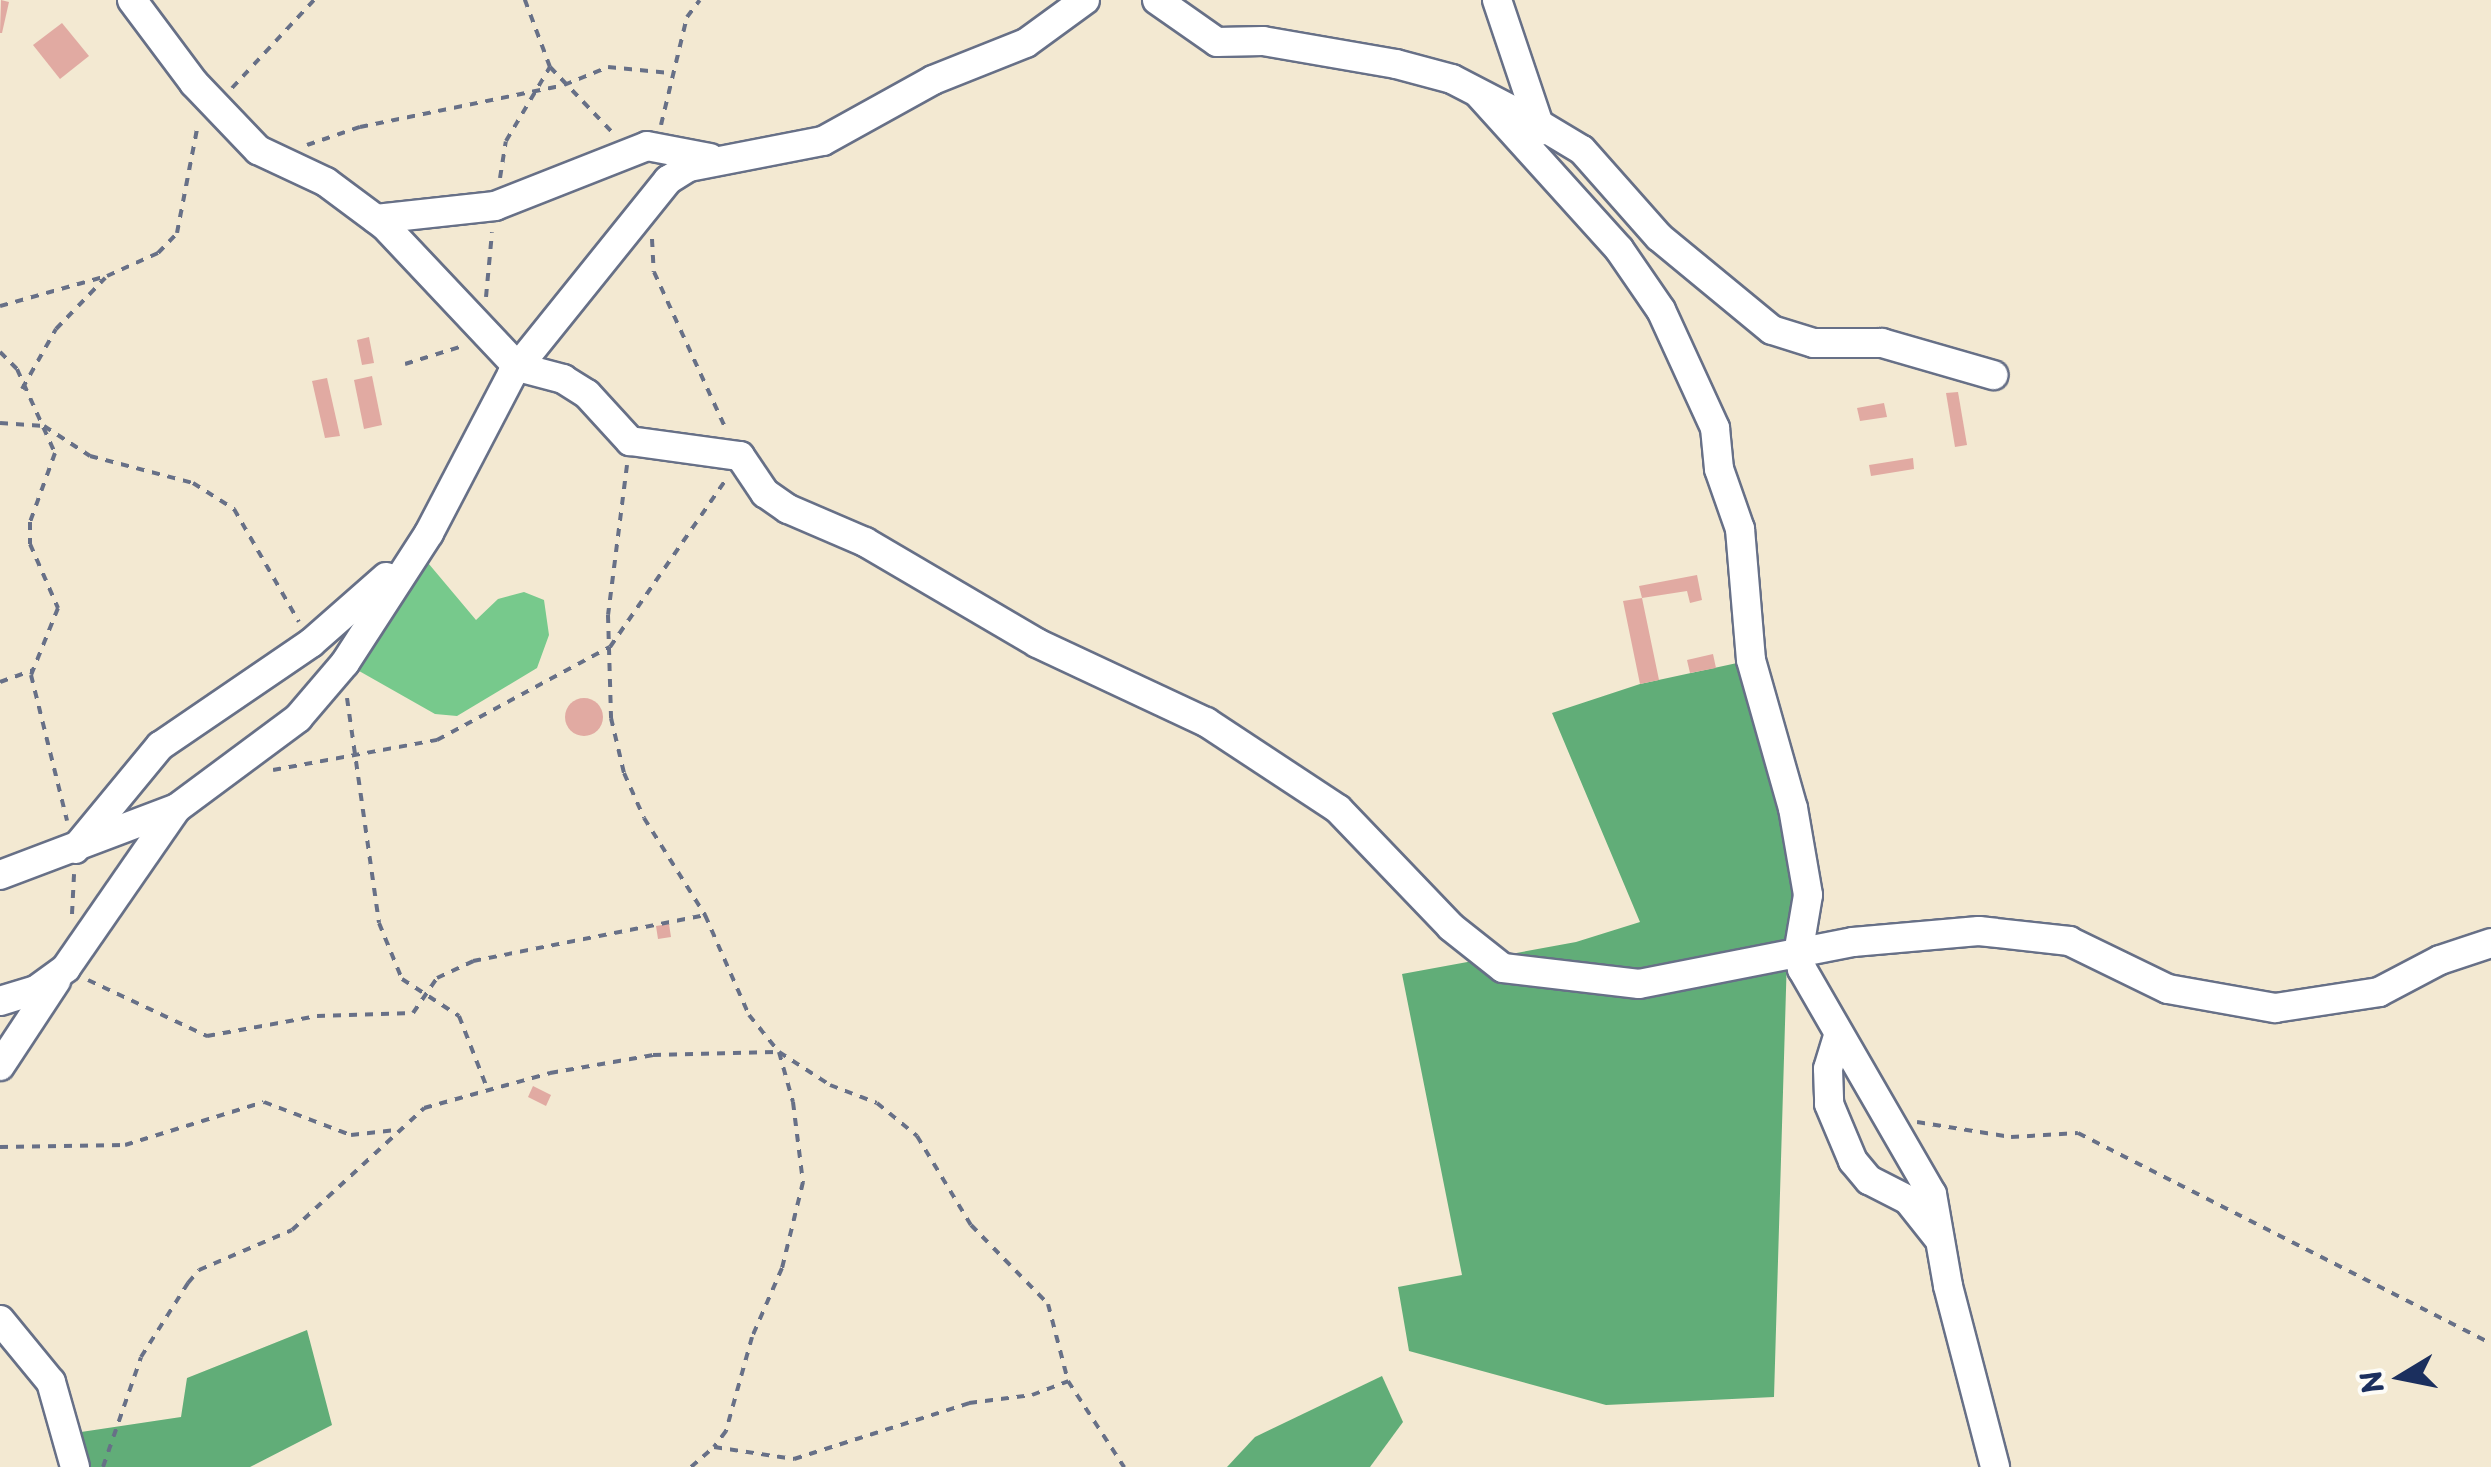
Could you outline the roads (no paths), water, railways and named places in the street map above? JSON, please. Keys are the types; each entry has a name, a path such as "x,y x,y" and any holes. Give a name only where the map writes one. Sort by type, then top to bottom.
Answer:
{"street":[{"path":"132,0 216,106 258,150 326,182 376,219 518,366 563,379 587,394 630,441 740,456 765,492 788,509 865,542 1037,643 1206,722 1338,809 1451,927 1503,968 1639,984 1798,954 1979,931 2070,941 2168,989 2275,1008 2379,992 2440,960 2491,943"},
{"path":"0,875 177,808 298,718 345,663 430,533 518,366 680,170 732,162 843,132 933,80 1026,43 1085,0"},
{"path":"1157,0 1216,42 1263,42 1380,60 1479,94 1538,123 1582,150 1659,237 1772,330 1814,343 1882,344 1993,376"},
{"path":"1497,0 1538,123 1566,185"},
{"path":"1479,94 1566,185 1661,310 1714,428 1719,469 1740,530 1751,660 1793,808 1806,880 1798,954 1838,1036 1888,1121 1919,1164 1994,1467"},
{"path":"376,219 495,206 646,149 732,162"},
{"path":"74,849 160,746 311,643 430,533"},
{"path":"0,1066 177,808"},
{"path":"0,1001 36,990 66,968"},
{"path":"1838,1036 1828,1069 1829,1104 1853,1161 1870,1180 1908,1200 1940,1241"},
{"path":"0,1320 51,1382 75,1467"}]}
